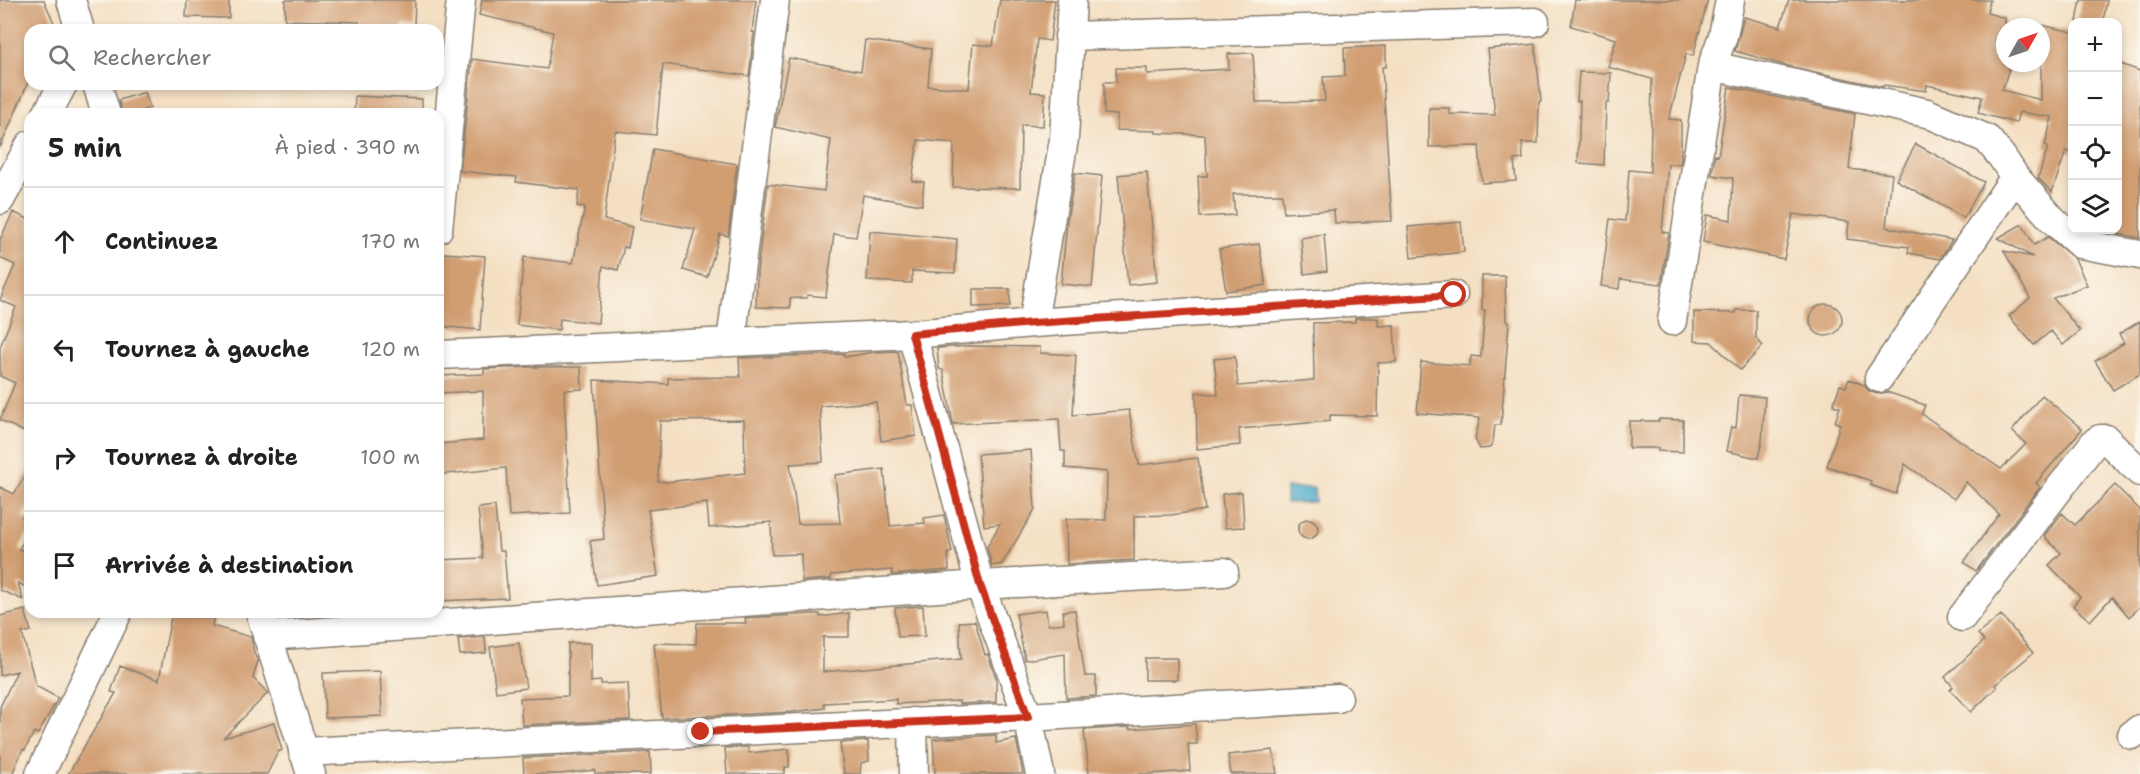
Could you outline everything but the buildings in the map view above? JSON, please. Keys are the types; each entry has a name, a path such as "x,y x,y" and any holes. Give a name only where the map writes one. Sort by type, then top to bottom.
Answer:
{"street":[{"path":"71,0 78,24"},
{"path":"444,169 461,0"},
{"path":"731,342 775,0"},
{"path":"1033,323 1064,139 1072,0"},
{"path":"1672,321 1712,66 1723,36 1730,0"},
{"path":"1069,36 1535,22"},
{"path":"1712,66 1927,113 1987,139 2015,177 2053,220 2080,244 2140,255"},
{"path":"50,108 60,90"},
{"path":"99,90 104,108"},
{"path":"0,200 24,156"},
{"path":"1879,378 2015,177"},
{"path":"444,355 912,334 1033,323 1454,295"},
{"path":"912,334 980,585 1028,717 1041,774"},
{"path":"1962,617 2094,443 2100,439 2106,439 2140,472"},
{"path":"444,614 1224,572"},
{"path":"40,774 115,618"},
{"path":"373,618 263,624 307,763 913,722 1338,698"},
{"path":"913,722 914,774"}],"water":[{"path":"1286,488 1314,488 1315,502 1286,503"}],"route":[{"path":"701,732 1028,717 980,585 912,334 1033,323 1454,295"}]}
